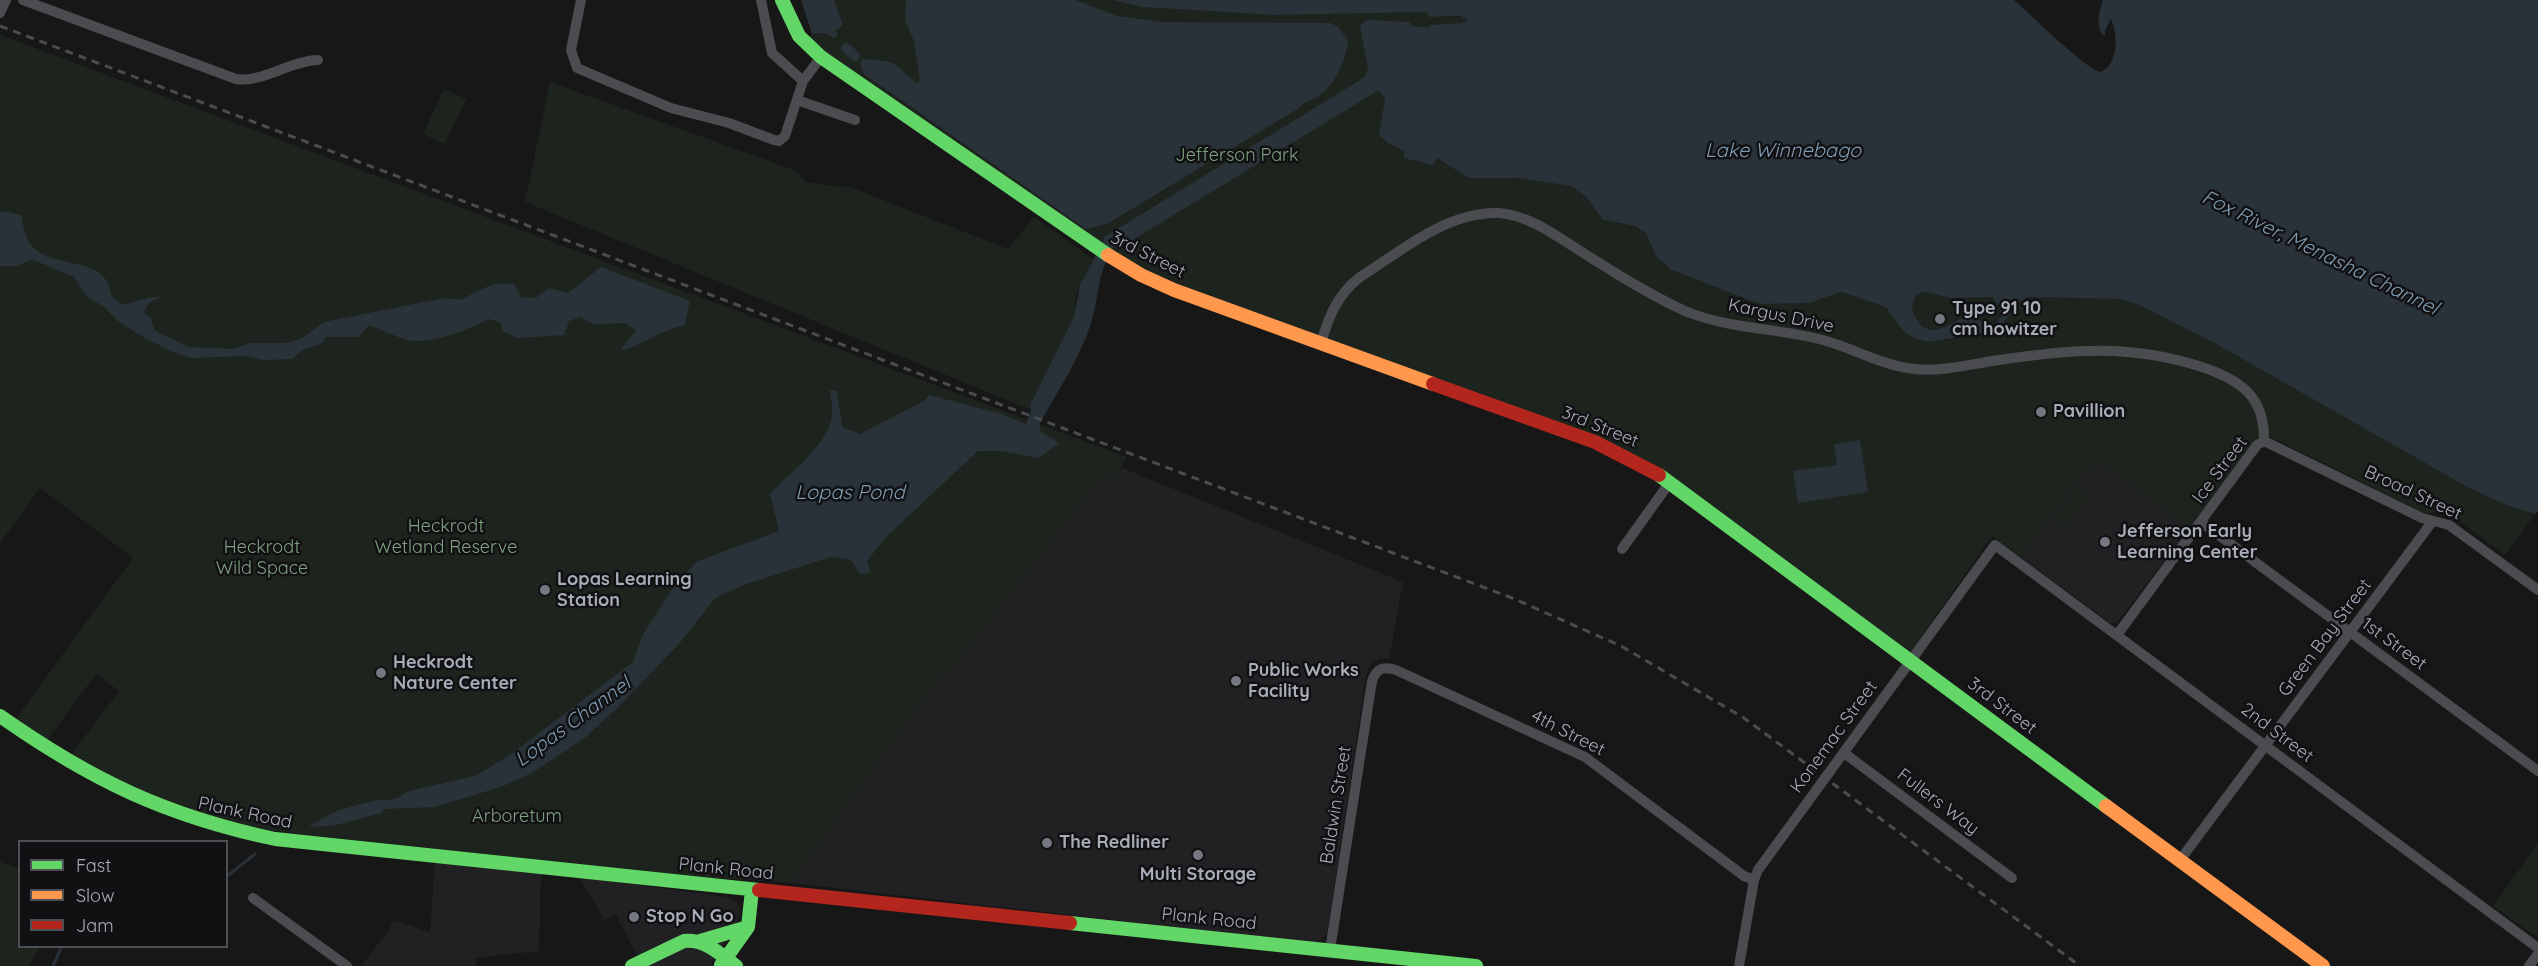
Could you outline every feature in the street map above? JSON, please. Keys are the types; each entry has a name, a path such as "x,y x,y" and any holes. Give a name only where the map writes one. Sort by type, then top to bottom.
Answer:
{"street":[{"path":"0,13 6,0"},
{"path":"23,0 236,79 255,79 295,63 318,60"},
{"path":"581,0 571,50 577,68 671,108 729,123 774,140 779,141 785,136 803,81 821,57"},
{"path":"761,0 772,53 803,81"},
{"name":"3rd Street","path":"782,0 789,19 801,38 821,57 1109,257 1174,290 1595,442 1638,461 1670,482 2323,966"},
{"path":"797,100 855,120"},
{"name":"Kargus Drive","path":"1321,343 1333,309 1347,287 1360,277 1450,222 1472,215 1500,213 1530,222 1629,281 1686,311 1826,340 1903,367 1937,369 2069,350 2123,351 2166,356 2216,372 2243,386 2256,403 2264,441"},
{"name":"Ice Street","path":"2117,635 2257,445 2264,441"},
{"name":"Broad Street","path":"2264,441 2432,522 2440,521 2450,525 2538,590"},
{"path":"1622,549 1670,482"},
{"name":"1st Street","path":"2201,522 2538,771"},
{"name":"Green Bay Street","path":"2180,860 2432,522"},
{"name":"Konemac Street","path":"1739,966 1754,880 1910,660 1995,545"},
{"name":"2nd Street","path":"1995,545 2538,948"},
{"name":"4th Street","path":"1379,668 1396,669 1584,757 1744,876 1754,880"},
{"name":"Baldwin Street","path":"1330,950 1372,681 1379,668"},
{"name":"Plank Road","path":"0,716 62,759 114,789 168,813 216,828 306,843 1330,950 1438,964 1476,966"},
{"name":"Fullers Way","path":"1844,753 2012,878"},
{"path":"700,941 727,963 748,927 752,890"},
{"path":"253,898 347,966"},
{"path":"632,966 684,941 700,941 748,927"},
{"path":"2529,966 2538,954"}],"shaded area":[{"name":"Jefferson Early Learning Center","path":"2099,461 2189,528 2116,624 2110,623 2021,557 2086,470"},
{"path":"1122,468 1403,582 1389,659 1380,658 1372,663 1366,675 1327,934 1316,943 791,883 943,673 951,671 1104,474 1114,479"},
{"path":"435,861 541,872 539,951 475,958 477,966 361,966 389,930 393,920 430,932"},
{"path":"579,877 727,897 736,901 740,910 739,919 710,966 642,966 616,915 604,920"}],"green space":[{"name":"Jefferson Park","path":"834,0 1112,0 1142,7 1275,15 1426,12 1429,17 1463,17 1467,20 1464,23 1431,26 1383,93 1398,149 1437,158 1469,178 1518,178 1571,186 1587,198 1603,220 1631,226 1646,233 1658,257 1670,269 1762,304 1810,303 1841,292 1845,293 1887,307 1903,331 1914,338 1928,342 1983,335 2001,326 2019,303 2027,297 2121,299 2139,305 2216,344 2471,489 2504,504 2535,514 2505,555 2450,514 2424,513 2267,435 2255,439 2189,528 2099,461 2094,467 2086,470 2021,557 1992,536 1908,655 1656,468 1109,257 807,40 812,34 827,33 843,23"},
{"name":"Heckrodt Wetland Reserve","path":"0,35 1127,457 1114,479 1104,474 951,671 943,673 791,883 673,875 256,829 174,809 69,758 119,691 96,674 46,742 15,720 133,558 40,488 0,543"},
{"path":"550,82 797,171 805,182 852,188 1008,249 1034,217 1093,259 1076,295 1074,316 1030,405 1031,410 525,202"},
{"path":"444,89 466,99 445,144 423,134"},
{"path":"1923,292 1951,298 1992,297 1999,306 2001,317 1993,326 1968,316 1934,330 1927,329 1915,316 1912,307 1917,294"},
{"path":"2078,486 2092,495 2065,528 2054,519"},
{"path":"2538,843 2538,938 2493,906"},
{"path":"0,862 18,868 18,948 39,948 29,966 0,966"}],"water":[{"path":"801,0 834,0 843,24 835,30 838,34 834,38 826,33 812,34"},
{"path":"906,0 1075,0 1117,16 1161,22 1330,23 1338,27 1348,40 1339,71 1331,84 1319,96 1305,102 1299,108 1107,224 1086,229 864,74 860,63 863,59 882,61 897,66 916,83 920,81 914,41 905,20"},
{"path":"1112,0 2014,0 2071,52 2100,72 2111,63 2116,41 2111,19 2105,30 2105,37 2099,28 2098,19 2103,0 2538,0 2538,511 2535,514 2504,504 2471,489 2216,344 2139,305 2121,299 2027,297 2019,303 2001,326 1991,332 1928,342 1914,338 1903,331 1886,307 1841,292 1810,303 1762,304 1752,301 1670,269 1656,256 1646,233 1635,226 1603,220 1587,198 1571,186 1518,178 1469,178 1437,158 1433,165 1404,158 1404,151 1389,144 1379,135 1385,99 1379,90 1121,247 1114,247 1101,276 1094,313 1081,349 1040,423 1040,431 1059,443 1039,458 1002,451 978,451 886,537 867,561 870,573 860,574 851,560 831,557 746,584 715,598 679,644 618,707 586,737 530,774 501,787 434,807 383,809 382,813 346,822 319,827 309,826 339,810 380,799 382,801 397,798 409,791 475,776 510,755 633,662 642,636 677,582 698,561 779,531 770,494 811,454 824,436 832,418 830,390 837,391 842,427 860,434 924,401 929,395 1002,414 1026,424 1031,410 1030,405 1074,316 1080,285 1106,236 1365,77 1368,69 1360,26 1366,20 1409,22 1412,26 1429,28 1431,25 1464,23 1467,20 1460,16 1429,17 1426,12 1275,15 1142,7","holes":["1923,292 1951,298 1992,297 1999,306 2001,317 1993,326 1968,316 1934,330 1927,329 1913,313 1914,299 1917,294"]},
{"path":"0,212 22,216 26,237 36,250 50,257 95,270 106,279 111,295 121,304 160,297 149,303 143,313 151,318 154,330 188,347 234,349 250,343 286,343 301,339 324,322 444,298 460,300 493,284 514,284 521,297 536,298 549,288 568,293 601,267 690,301 685,325 620,351 636,330 625,323 593,324 580,317 569,321 564,335 517,338 502,331 502,323 489,319 448,336 413,341 369,325 358,337 325,337 323,343 303,350 292,359 264,360 244,356 192,358 173,352 143,337 118,321 103,306 86,296 74,277 32,259 17,266 0,266"},
{"path":"1860,440 1868,492 1798,503 1793,471 1837,465 1834,444"}],"waterway":[{"path":"846,48 855,56"},
{"name":"Lopas Channel","path":"228,875 255,854"},
{"name":"Lopas Channel","path":"53,966 61,948"}],"railway":[{"path":"0,26 1512,598 1621,646 1744,718 2080,966"}],"traffic: fast":[{"path":"782,0 799,36 821,57 1108,255"},
{"path":"1659,475 2106,806"},
{"path":"0,716 66,759 131,793 199,819 275,839 759,890"},
{"path":"721,965 748,927 752,890"},
{"path":"1070,923 1476,966"},
{"path":"700,941 748,927"},
{"path":"632,966 684,941 706,945 736,966"}],"traffic: slow":[{"path":"1108,255 1141,275 1174,290 1433,384"},
{"path":"2106,806 2323,966"}],"traffic: jam":[{"path":"1433,384 1595,442 1659,475"},
{"path":"759,890 1070,923"}],"place":[{"name":"Type 91 10 cm howitzer","path":"1940,319"},
{"name":"Pavillion","path":"2041,412"},
{"name":"Jefferson Early Learning Center","path":"2105,542"},
{"name":"Lopas Learning Station","path":"545,590"},
{"name":"Heckrodt Nature Center","path":"381,673"},
{"name":"Public Works Facility","path":"1236,681"},
{"name":"The Redliner","path":"1047,843"},
{"name":"Multi Storage","path":"1198,855"},
{"name":"Stop N Go","path":"634,917"}],"water label":[{"name":"Lake Winnebago","path":"1783,151"},
{"name":"Fox River, Menasha Channel","path":"2320,253"},
{"name":"Lopas Pond","path":"850,493"}],"park label":[{"name":"Heckrodt Wild Space","path":"262,558"},
{"name":"Arboretum","path":"517,817"}]}
